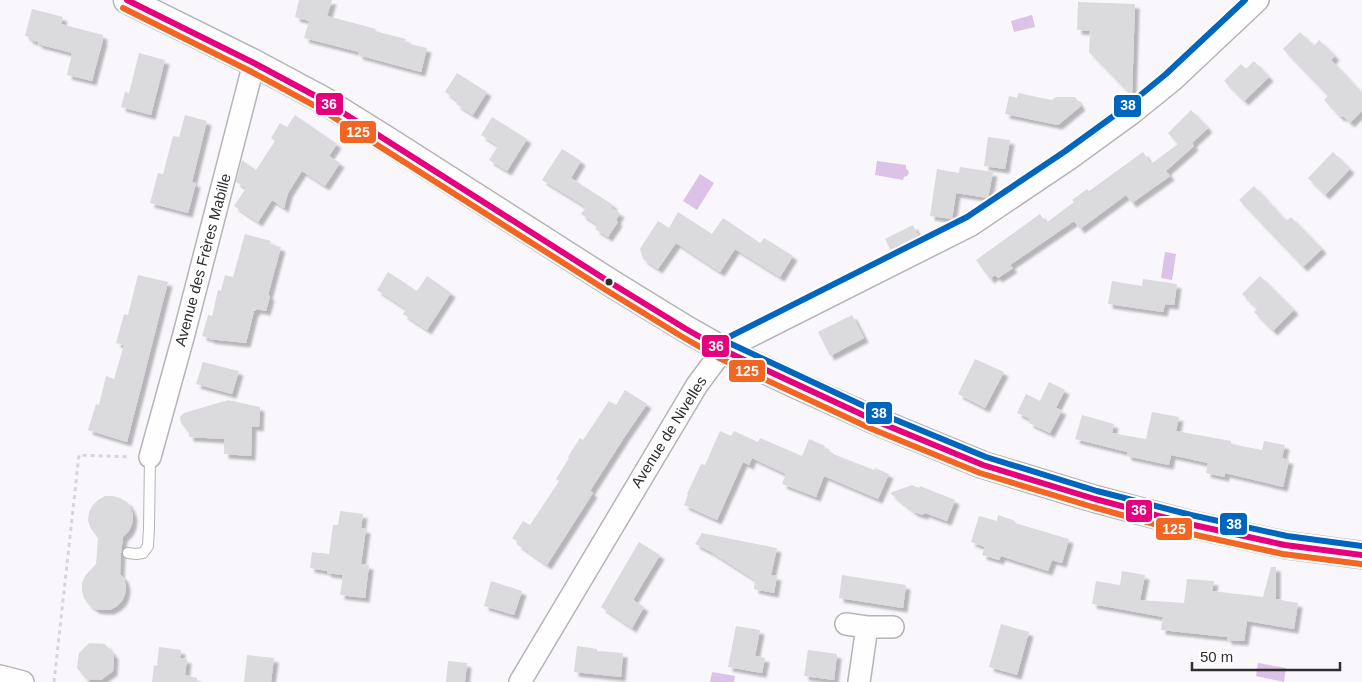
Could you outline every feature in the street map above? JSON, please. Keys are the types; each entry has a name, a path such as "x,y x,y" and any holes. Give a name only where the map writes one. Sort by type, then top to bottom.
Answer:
{"street":[{"path":"127,0 254,63 346,114 678,325 723,350 876,421 984,465 1095,499 1189,524 1285,545 1362,556"},
{"name":"Avenue de Nivelles","path":"520,682 697,385 723,350 970,225 1069,159 1138,108 1172,81 1258,0"},
{"name":"Avenue des Frères Mabille","path":"150,455 254,63"},
{"path":"846,624 893,628"},
{"path":"859,682 867,626"},
{"path":"0,676 23,682"}],"lane":[{"path":"128,553 143,553 148,546 150,455"}],"path":[{"path":"54,682 79,456 139,457 150,455"}],"shaded area":[{"path":"1032,15 1035,27 1014,32 1011,21"},
{"path":"877,161 906,165 909,173 903,180 875,175"},
{"path":"700,174 714,183 697,210 683,201"},
{"path":"1165,252 1176,254 1172,280 1161,278"},
{"path":"1258,663 1286,668 1284,682 1256,676"},
{"path":"712,672 735,676 734,682 710,682"}],"building":[{"path":"299,0 332,0 327,16 376,29 375,31 406,39 405,43 427,48 421,72 358,55 359,52 304,38 309,21 295,17"},
{"path":"1078,2 1135,4 1132,96 1089,52 1090,31 1077,30"},
{"path":"32,9 63,17 61,24 103,35 92,81 67,75 72,53 38,44 38,42 25,36"},
{"path":"1300,32 1314,46 1319,40 1335,56 1331,60 1362,93 1362,111 1350,123 1343,116 1340,117 1324,100 1328,96 1283,49"},
{"path":"139,53 165,60 151,115 121,107 125,92 129,93"},
{"path":"1254,61 1269,77 1244,101 1224,81 1241,64 1246,69"},
{"path":"457,73 487,92 473,115 456,104 458,101 445,92"},
{"path":"1018,93 1052,100 1056,97 1075,97 1081,106 1058,125 1005,114 1009,96 1017,98"},
{"path":"1191,110 1208,128 1192,143 1194,146 1166,171 1170,176 1132,203 1126,195 1080,229 1074,221 1010,265 1013,268 998,278 995,275 990,279 976,260 1040,214 1046,223 1074,202 1072,200 1087,189 1089,191 1143,152 1151,164 1178,144 1168,133"},
{"path":"185,115 207,121 192,182 196,183 188,213 150,203 158,173 163,174 173,136 179,137"},
{"path":"295,115 337,144 329,156 340,163 325,186 302,171 288,193 284,208 272,200 258,222 234,206 246,188 236,182 242,160 256,170 275,141 271,138 280,123 287,127"},
{"path":"492,117 527,139 507,171 489,160 498,146 481,135"},
{"path":"988,137 1010,140 1005,169 984,166"},
{"path":"562,149 581,161 571,178 613,205 611,208 620,213 616,220 618,222 608,237 595,229 598,225 581,214 586,207 542,180"},
{"path":"1333,152 1350,169 1325,195 1308,178"},
{"path":"960,167 993,172 988,198 956,193 952,219 930,216 937,169 959,173"},
{"path":"1254,186 1286,221 1291,217 1322,249 1303,267 1239,200"},
{"path":"678,212 712,234 723,218 760,243 764,238 793,256 780,277 735,249 720,272 676,243 658,269 643,259 640,249 658,221 669,228"},
{"path":"913,225 919,237 891,251 885,239"},
{"path":"245,234 271,241 269,244 281,247 268,295 270,296 266,311 256,309 254,311 246,343 209,339 202,336 208,315 212,316 218,290 221,291 225,275 233,277"},
{"path":"388,272 417,291 427,276 451,293 427,330 403,314 406,309 377,290"},
{"path":"138,275 168,282 127,442 88,430 96,404 99,405 106,376 114,379 124,345 116,343 124,314 128,315"},
{"path":"1260,276 1294,310 1273,331 1254,312 1257,309 1242,294"},
{"path":"1143,279 1177,284 1174,305 1165,304 1163,312 1108,304 1112,281 1142,286"},
{"path":"852,315 864,338 830,356 818,332"},
{"path":"975,359 1004,372 985,408 958,394"},
{"path":"203,362 239,371 232,394 196,384"},
{"path":"1049,382 1065,390 1056,408 1062,410 1050,433 1029,423 1030,419 1017,413 1026,394 1040,401"},
{"path":"625,390 647,404 590,491 593,493 547,565 517,544 518,542 512,538 523,521 530,525 559,481 556,479 580,438 583,440 609,401 616,405"},
{"path":"228,400 260,407 259,427 252,426 251,456 224,454 224,439 189,437 189,433 181,423 180,417 184,413"},
{"path":"1152,412 1179,417 1176,431 1231,441 1231,444 1262,450 1264,441 1285,445 1282,458 1289,460 1283,487 1225,473 1225,477 1206,473 1208,463 1171,455 1169,465 1127,456 1127,452 1075,439 1082,415 1114,424 1112,433 1146,439"},
{"path":"720,431 731,436 734,431 758,442 760,438 802,456 809,439 825,446 824,449 833,454 889,474 878,499 824,476 816,497 782,484 786,474 752,458 749,465 743,462 717,520 684,505 701,464 705,465"},
{"path":"912,485 919,488 920,486 955,500 947,521 925,513 923,515 914,512 890,493"},
{"path":"105,496 113,496 127,502 133,516 129,531 123,537 121,553 120,574 124,578 126,586 125,594 122,601 110,610 95,609 88,604 82,591 82,583 85,576 96,564 98,538 90,527 88,520 89,512 98,500"},
{"path":"340,511 363,514 361,528 366,529 361,564 369,565 365,598 340,595 343,575 310,568 312,552 329,554 333,525 338,525"},
{"path":"998,515 1015,521 1015,523 1069,539 1062,563 1052,560 1048,571 1001,556 999,560 982,555 985,547 971,542 979,516 997,521"},
{"path":"702,533 777,548 771,575 777,576 774,593 754,589 755,580 695,544"},
{"path":"639,542 660,555 633,600 644,607 632,628 601,607"},
{"path":"1271,567 1276,567 1276,599 1298,603 1294,629 1247,621 1244,641 1227,640 1227,637 1161,630 1163,617 1092,604 1096,581 1120,585 1122,571 1145,575 1140,600 1184,603 1187,579 1214,581 1212,591 1263,597"},
{"path":"842,575 906,585 903,608 839,598"},
{"path":"491,581 522,591 514,615 484,606"},
{"path":"1001,624 1029,632 1017,675 989,667"},
{"path":"736,626 760,630 755,656 765,658 762,673 728,667"},
{"path":"89,643 105,644 114,655 113,671 101,680 86,679 77,668 79,653"},
{"path":"577,646 597,649 597,651 623,653 621,677 574,672"},
{"path":"159,647 181,650 180,658 187,659 185,675 197,678 197,682 152,682 154,665 157,666"},
{"path":"808,650 837,654 834,680 804,676"},
{"path":"247,655 274,658 271,682 244,682"},
{"path":"448,661 467,663 465,682 446,682"}],"transit line":[{"name":"36","path":"127,0 254,63 323,100 611,283 723,350 876,421 983,465 1095,499 1189,524 1285,545 1362,555"},
{"name":"38","path":"719,342 967,217 1064,152 1126,107 1166,74 1245,0"},
{"name":"125","path":"123,8 250,71 319,108 606,290 719,358 872,429 980,473 1187,533 1283,554 1361,564"},
{"name":"38","path":"727,342 879,413 986,457 1097,491 1191,515 1287,536 1362,546"}]}
